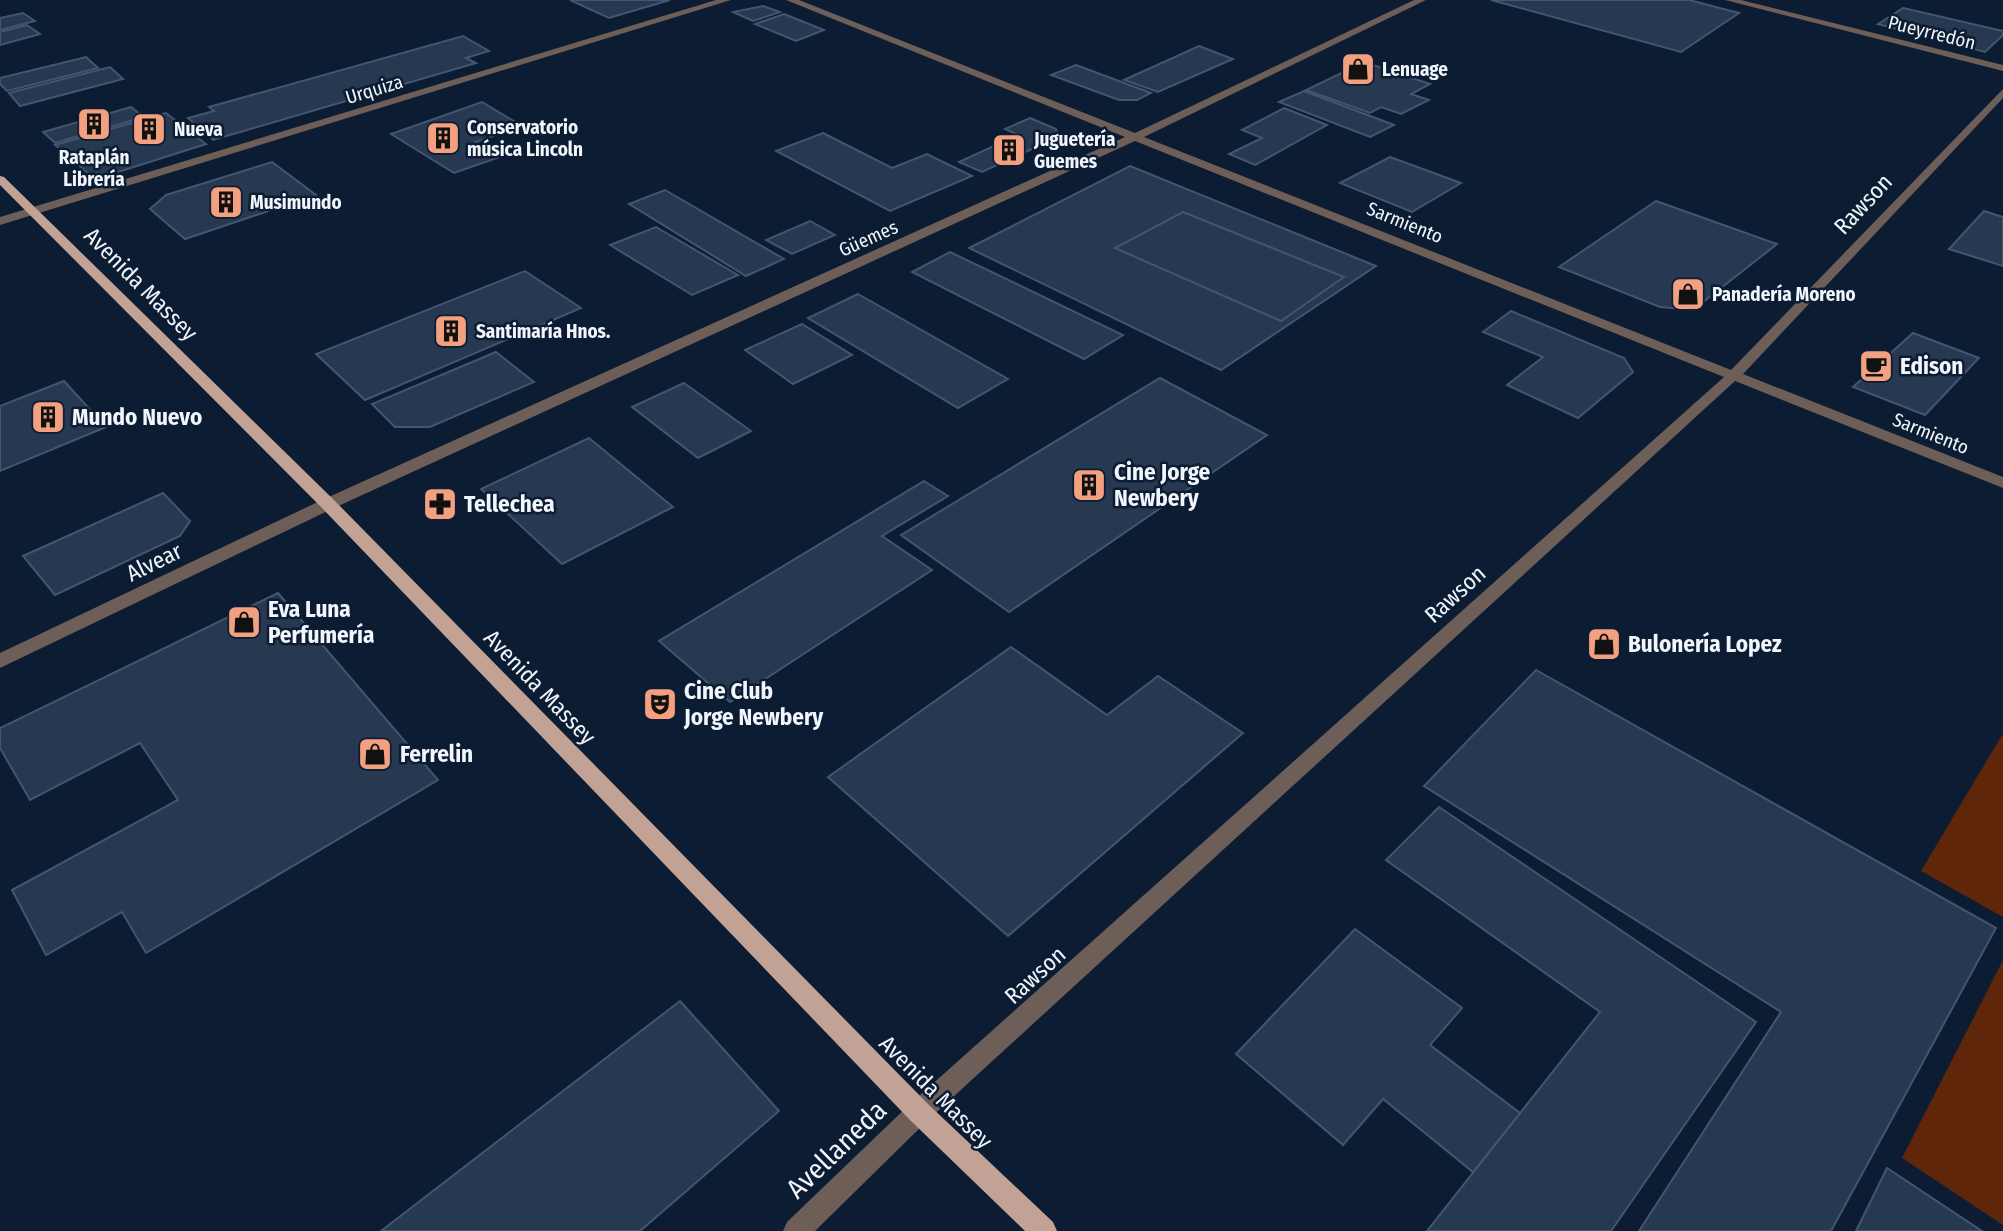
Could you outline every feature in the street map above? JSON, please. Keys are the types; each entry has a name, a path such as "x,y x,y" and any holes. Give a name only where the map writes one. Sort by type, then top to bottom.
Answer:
{"main road":[{"name":"Avenida Massey","path":"0,179 328,504 919,1112 1044,1231"}],"street":[{"name":"Urquiza","path":"0,221 726,0"},
{"name":"Sarmiento","path":"791,0 2003,483"},
{"name":"Güemes","path":"328,504 1137,136 1421,0"},
{"name":"Pueyrredón","path":"1730,0 2003,68"},
{"name":"Rawson","path":"919,1112 1735,374 2003,92"},
{"name":"Alvear","path":"0,661 328,504"},
{"name":"Avellaneda","path":"796,1231 919,1112"}],"shaded area":[{"path":"2003,735 2003,917 1921,871"},
{"path":"2003,960 2003,1225 1902,1158"}],"building":[{"path":"570,0 670,0 609,18"},
{"path":"1491,0 1689,0 1739,13 1681,52"},
{"path":"763,6 780,12 753,21 733,12"},
{"path":"1903,8 2003,31 2003,35 1985,52 1878,24"},
{"path":"23,13 35,21 0,30 0,18"},
{"path":"784,14 824,30 796,41 755,24"},
{"path":"27,25 40,34 0,45 0,32"},
{"path":"463,36 489,51 466,58 476,63 213,140 188,118 214,111 209,107"},
{"path":"1199,46 1233,59 1158,92 1124,80"},
{"path":"86,57 98,68 7,91 0,84 0,78"},
{"path":"1364,62 1430,84 1411,94 1429,100 1401,114 1381,107 1370,113 1306,90"},
{"path":"1076,65 1151,93 1137,100 1119,100 1051,75"},
{"path":"110,67 123,79 20,106 9,93"},
{"path":"1304,91 1394,125 1370,137 1279,102"},
{"name":"Conservatorio música Lincoln","path":"482,102 522,126 476,142 500,157 454,173 391,134"},
{"name":"Rataplán Librería","path":"131,107 144,117 55,143 43,132"},
{"path":"1284,108 1327,125 1255,165 1229,154 1262,138 1242,130"},
{"name":"Nueva","path":"166,113 206,144 115,173 89,174 55,145"},
{"name":"Juguetería Guemes","path":"1030,118 1056,129 1058,137 982,172 959,162 1018,135 1005,129"},
{"path":"823,133 892,168 927,154 972,176 890,211 776,151"},
{"path":"1390,157 1461,183 1412,212 1340,183"},
{"name":"Musimundo","path":"272,162 316,195 185,239 150,209 166,195"},
{"path":"1130,166 1376,266 1221,370 969,248"},
{"path":"665,190 784,259 746,276 629,204"},
{"path":"1656,201 1777,244 1693,310 1660,307 1559,267"},
{"path":"1984,211 2003,217 2003,266 1949,249"},
{"path":"1183,212 1344,277 1281,321 1115,248"},
{"path":"810,221 835,235 792,254 766,240"},
{"path":"656,227 738,275 692,295 610,245"},
{"path":"950,252 1123,335 1084,359 912,272"},
{"name":"Santimaría Hnos.","path":"525,271 581,308 365,400 316,354"},
{"path":"858,294 1008,379 958,408 808,318"},
{"path":"1511,311 1624,358 1633,372 1578,418 1507,385 1543,357 1483,332"},
{"path":"802,324 852,355 793,384 745,350"},
{"path":"1913,333 1979,358 1925,415 1853,387"},
{"path":"496,352 534,382 430,427 395,427 372,404"},
{"name":"Cine Jorge Newbery","path":"1160,378 1267,435 1009,612 901,535"},
{"name":"Mundo Nuevo","path":"64,381 106,427 0,471 0,406"},
{"path":"684,383 751,431 698,458 632,407"},
{"path":"589,438 673,507 562,564 481,489"},
{"path":"924,481 948,496 882,536 932,570 730,702 659,641"},
{"path":"163,493 190,521 180,536 55,595 23,556"},
{"path":"278,593 438,780 146,953 122,912 46,955 12,890 178,800 140,743 30,800 0,748 0,728"},
{"path":"1011,647 1107,715 1158,676 1243,733 1008,936 828,777"},
{"path":"1536,670 1996,928 1831,1231 1639,1231 1781,1012 1424,786"},
{"path":"1439,807 1756,1022 1611,1231 1427,1231 1600,1012 1386,860"},
{"path":"1355,929 1462,1008 1430,1045 1520,1113 1473,1172 1383,1099 1343,1145 1236,1054"},
{"path":"680,1001 779,1111 640,1231 381,1231"},
{"path":"1887,1168 1982,1231 1856,1231"}],"place":[{"name":"Lenuage","path":"1358,69"},
{"name":"Rataplán Librería","path":"94,124"},
{"name":"Nueva","path":"149,129"},
{"name":"Conservatorio música Lincoln","path":"443,138"},
{"name":"Juguetería Guemes","path":"1009,150"},
{"name":"Musimundo","path":"226,202"},
{"name":"Panadería Moreno","path":"1688,294"},
{"name":"Santimaría Hnos.","path":"451,331"},
{"name":"Edison","path":"1876,366"},
{"name":"Mundo Nuevo","path":"48,417"},
{"name":"Cine Jorge Newbery","path":"1089,485"},
{"name":"Tellechea","path":"440,504"},
{"name":"Eva Luna Perfumería","path":"244,622"},
{"name":"Bulonería Lopez","path":"1604,644"},
{"name":"Cine Club Jorge Newbery","path":"660,704"},
{"name":"Ferrelin","path":"375,754"}]}
